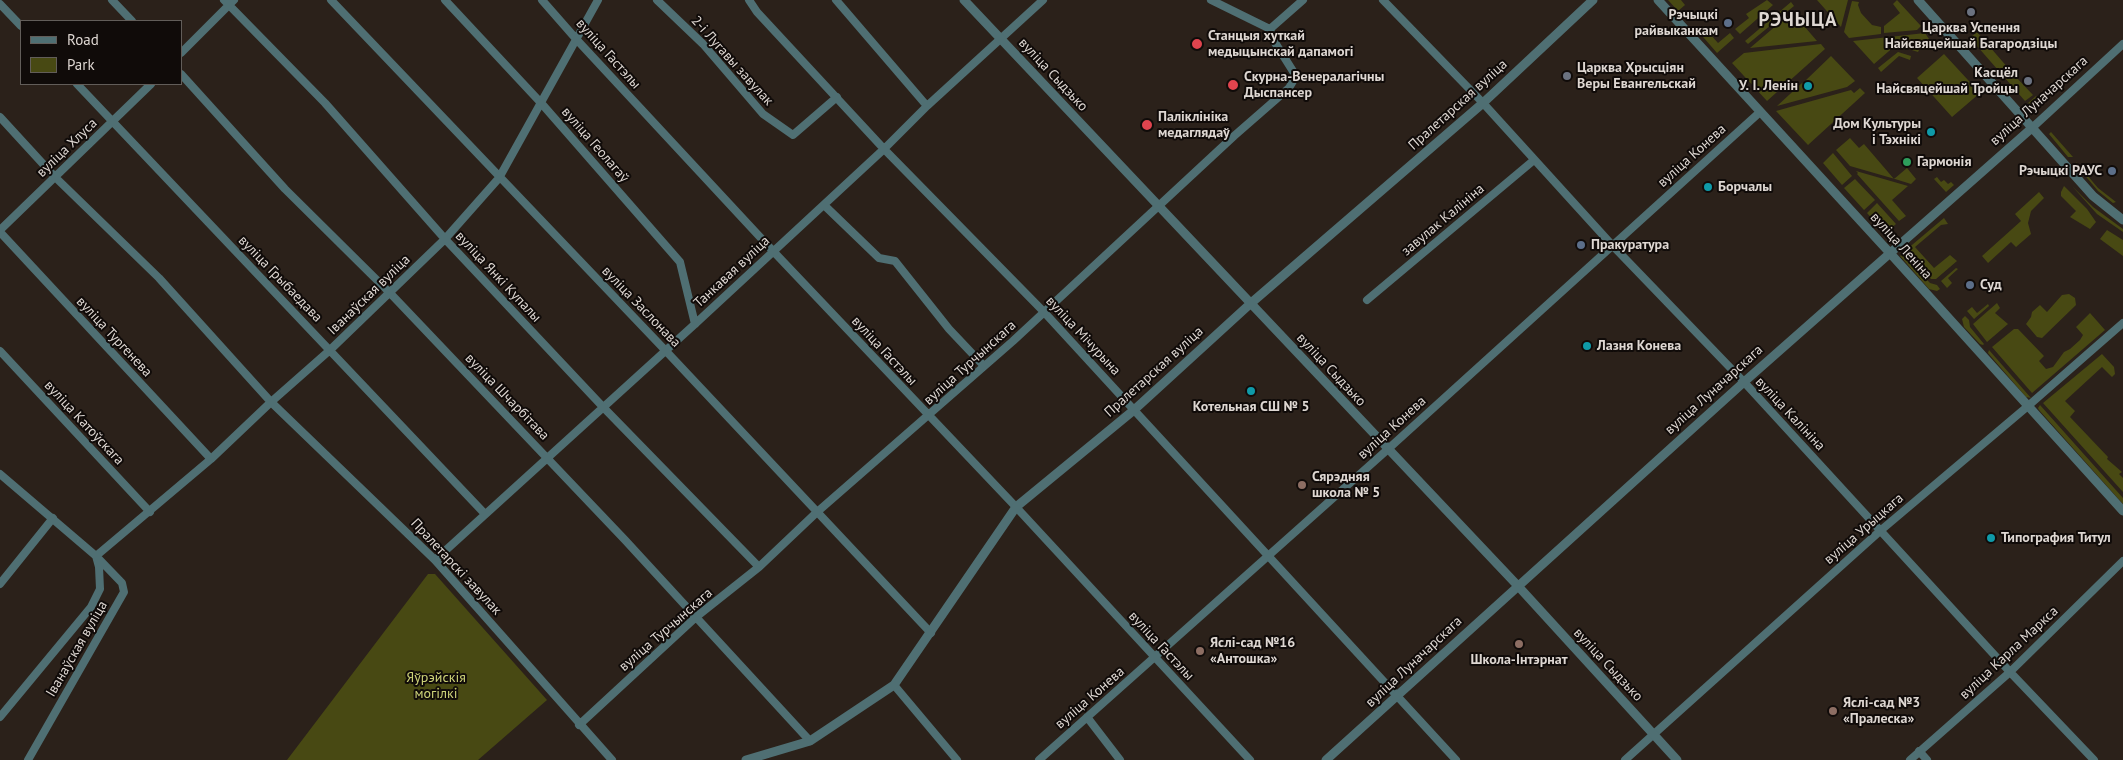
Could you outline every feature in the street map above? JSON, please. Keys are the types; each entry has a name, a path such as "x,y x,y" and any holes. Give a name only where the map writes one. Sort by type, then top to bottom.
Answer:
{"street":[{"path":"112,0 131,20"},
{"name":"вуліца Заслонава","path":"331,0 665,350 931,634"},
{"name":"вуліца Геолагаў","path":"445,0 542,104 680,262 695,324"},
{"name":"вуліца Гастэлы","path":"542,0 773,251 1016,507 1250,760"},
{"name":"Іванаўская вуліца","path":"96,556 211,459 271,402 330,350 445,239 499,178 542,104 598,0"},
{"name":"2-і Лугавы завулак","path":"657,0 703,44 762,114 793,136 837,97"},
{"name":"вуліца Мічурына","path":"749,0 757,12 884,149 1044,312 1456,760"},
{"path":"836,0 927,106"},
{"name":"вуліца Сыдзько","path":"964,0 1387,450 1518,586 1677,760"},
{"name":"Танкавая вуліца","path":"434,560 548,459 695,324 1043,0"},
{"path":"1211,0 1270,29 1303,0"},
{"name":"вуліца Калініна","path":"1383,0 1483,103 1612,245 1744,382 2010,672 2094,760"},
{"name":"Пралетарская вуліца","path":"746,760 810,741 894,685 931,634 1016,507 1134,410 1250,304 1483,103 1593,0"},
{"name":"вуліца Леніна","path":"1658,0 1889,252 2123,512"},
{"path":"1918,0 2093,196 2123,220"},
{"path":"182,52 229,2"},
{"name":"вуліца Янкі Купалы","path":"229,2 325,104 445,239 603,407 759,567"},
{"path":"0,4 20,25"},
{"name":"вуліца Турчынскага","path":"579,725 696,617 759,567 816,513 984,366 1234,136 1289,88 1296,76 1274,41 1270,29"},
{"name":"вуліца Луначарскага","path":"1326,760 1744,382 1889,252 2033,127 2123,44"},
{"name":"вуліца Шчарбітава","path":"182,75 285,189 390,293 548,459 810,741"},
{"name":"вуліца Грыбаедава","path":"78,85 485,514"},
{"name":"вуліца Хлуса","path":"0,231 150,85"},
{"name":"вуліца Конева","path":"1039,760 1387,450 1760,112"},
{"name":"Пралетарскі завулак","path":"0,117 55,177 159,278 271,402 434,560 612,760"},
{"name":"завулак Калініна","path":"1367,300 1534,160"},
{"path":"824,204 878,258 894,261 948,329 984,366"},
{"name":"вуліца Тургенева","path":"0,231 211,459"},
{"name":"вуліца Урыцкага","path":"1625,760 1880,531 2123,323"},
{"name":"вуліца Катоўскага","path":"0,352 150,512"},
{"path":"0,474 96,556"},
{"path":"0,584 53,518"},
{"name":"Іванаўская вуліца","path":"0,717 91,607 100,589 99,567 96,556"},
{"name":"Іванаўская вуліца","path":"28,760 124,592 122,583 96,556"},
{"name":"вуліца Карла Маркса","path":"1910,760 2010,672 2123,561"},
{"path":"894,685 957,760"},
{"path":"1087,717 1120,760"},
{"path":"1919,751 1927,760"}],"green space":[{"path":"1668,0 1681,0 1685,5 1678,11"},
{"path":"1767,0 1773,5 1740,34 1735,29 1749,18 1746,14"},
{"path":"1817,0 1848,0 1841,27"},
{"path":"1897,0 1921,26 1917,30 1884,33 1884,26 1900,13 1893,4"},
{"path":"1852,1 1859,2 1858,5 1861,13 1872,25 1881,27 1881,34 1849,38 1844,32"},
{"path":"1791,2 1794,6 1748,44 1745,41"},
{"path":"1792,12 1817,41 1750,48"},
{"path":"1703,26 1718,43 1730,33 1734,38 1717,53 1697,30"},
{"path":"1977,32 2033,95 2025,101 1970,38"},
{"path":"1925,33 1929,39 1918,52 1896,45 1874,64 1853,41"},
{"path":"1821,44 1825,49 1767,101 1732,63 1744,53"},
{"path":"1898,52 1911,56 1910,60 1899,56 1881,72 1878,68"},
{"path":"1944,54 1980,93 1952,117 1917,78"},
{"path":"1831,56 1855,81 1847,87 1777,106 1802,83 1809,88 1812,86 1806,80"},
{"path":"1860,88 1865,93 1808,145 1776,111 1851,90 1854,93"},
{"path":"2036,96 2043,103 2041,107 2034,109 2028,103"},
{"path":"2051,132 2073,157 2068,157 2049,134"},
{"path":"1850,138 1859,148 1864,144 1894,179 1850,166 1836,150"},
{"path":"1833,153 1852,176 1842,185 1823,163"},
{"path":"2076,162 2098,188 2116,202 2113,203 2098,191 2077,166"},
{"path":"1907,168 1916,179 1911,184 1894,179"},
{"path":"1856,171 1908,186 1892,200 1906,216 1899,221"},
{"path":"1937,177 1941,182 1944,180 1948,184 1951,182 1954,185 1946,192 1934,179"},
{"path":"1855,179 1875,200 1864,210 1844,188"},
{"path":"2064,186 2087,209 2096,222 2090,229 2070,217 2076,211 2061,196"},
{"path":"2072,186 2093,207 2123,229 2123,232 2097,214"},
{"path":"2039,192 2044,198 2031,211 2028,223 2031,234 2016,247 2011,242 1988,263 1982,256 2021,221 2015,214"},
{"path":"1877,203 1896,224 1885,233 1867,213"},
{"path":"1944,218 1948,224 1941,225 1915,247 1934,268 1950,255 1957,261 1936,279 1931,279 1906,250"},
{"path":"2107,230 2123,240 2123,256 2100,239"},
{"path":"1903,254 1930,283 1937,285 1940,289 1937,291 1929,289 1900,256"},
{"path":"1956,268 1958,269 1948,278 1952,283 1947,288 1941,281"},
{"path":"2069,294 2075,298 2076,305 2042,338 2037,337 2026,324 2032,312 2040,305 2047,312 2062,295"},
{"path":"1997,303 2000,308 1995,313 2008,324 1987,342 1973,324"},
{"path":"1988,304 1989,306 1974,319 1967,311 1972,307 1977,313"},
{"path":"2090,313 2105,330 2032,393 1992,347 2014,329 2018,329 2044,356 2039,361 2046,369 2053,367 2064,352 2080,340 2083,335 2076,327"},
{"path":"1965,316 1969,320 1970,327 1983,345 1964,327 1962,319"},
{"path":"1989,350 2031,398 2026,397 1988,353"},
{"path":"2102,354 2114,367 2115,374 2112,377 2102,367 2065,401 2075,411 2070,417 2108,457 2107,459 2122,472 2119,474 2123,478 2123,492 2043,403"},
{"path":"2040,405 2123,498 2123,504 2039,410"},
{"name":"Яўрэйскія могілкі","path":"428,574 435,574 547,700 478,760 287,760"}],"place":[{"name":"Царква Успення Найсвяцейшай Багародзіцы","path":"1971,12"},
{"name":"Рэчыцкі райвыканкам","path":"1728,23"},
{"name":"Станцыя хуткай медыцынскай дапамогі","path":"1197,44"},
{"name":"Царква Хрысціян Веры Евангельскай","path":"1567,76"},
{"name":"Касцёл Найсвяцейшай Тройцы","path":"2028,81"},
{"name":"Скурна-Венералагічны Дыспансер","path":"1233,85"},
{"name":"У. І. Ленін","path":"1808,86"},
{"name":"Паліклініка медаглядаў","path":"1147,125"},
{"name":"Дом Культуры і Тэхнікі","path":"1931,132"},
{"name":"Гармонія","path":"1907,162"},
{"name":"Рэчыцкі РАУС","path":"2112,171"},
{"name":"Борчалы","path":"1708,187"},
{"name":"Пракуратура","path":"1581,245"},
{"name":"Суд","path":"1970,285"},
{"name":"Лазня Конева","path":"1587,346"},
{"name":"Котельная СШ № 5","path":"1251,391"},
{"name":"Сярэдняя школа № 5","path":"1302,485"},
{"name":"Типография Титул","path":"1991,538"},
{"name":"Школа-Інтэрнат","path":"1519,644"},
{"name":"Яслі-сад №16 «Антошка»","path":"1200,651"},
{"name":"Яслі-сад №3 «Пралеска»","path":"1833,711"}],"district":[{"name":"РЭЧЫЦА","path":"1798,21"}]}
